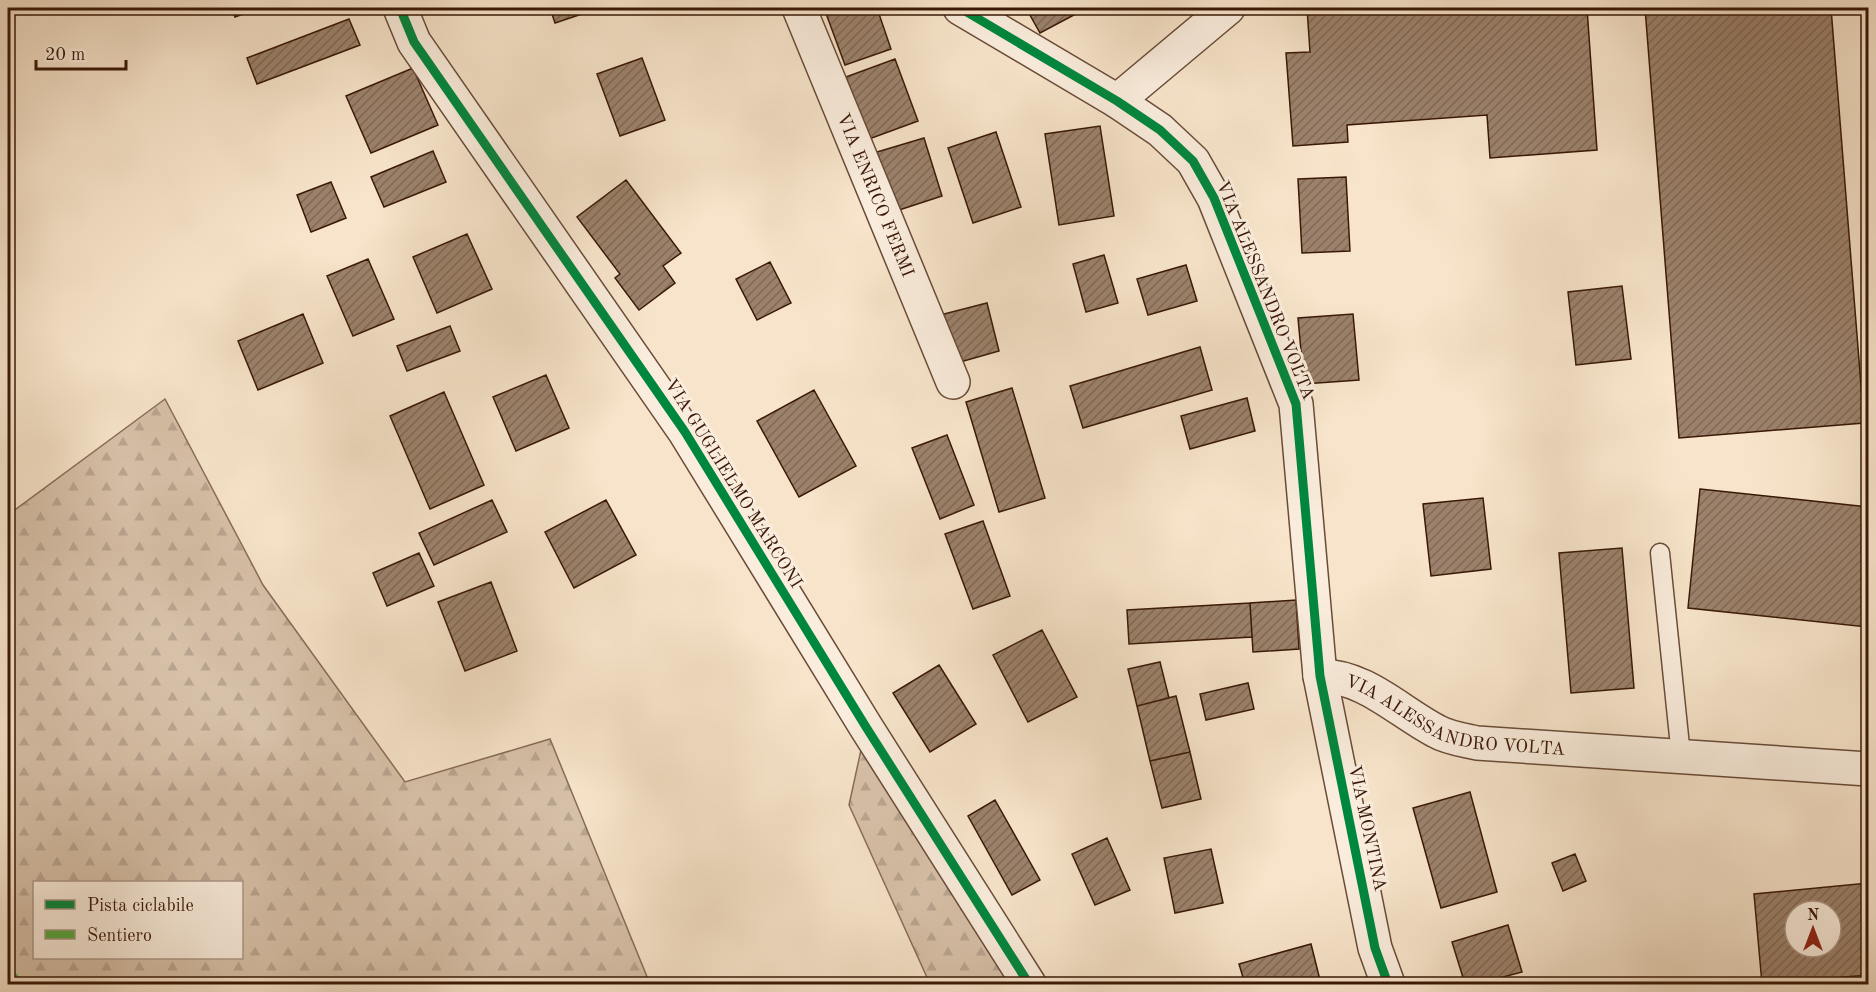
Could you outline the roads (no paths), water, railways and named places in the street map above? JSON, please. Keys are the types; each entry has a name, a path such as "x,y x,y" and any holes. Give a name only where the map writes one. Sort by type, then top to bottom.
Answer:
{"street":[{"name":"VIA GUGLIELMO MARCONI","path":"399,8 414,42 685,432 866,727 1029,984"},
{"name":"VIA ENRICO FERMI","path":"799,8 953,382"},
{"name":"VIA ALESSANDRO VOLTA","path":"960,8 1117,101 1160,130 1193,161 1215,198 1296,404 1320,676 1336,676 1363,685 1438,733 1477,743 1869,769"},
{"path":"1117,101 1228,8"},
{"name":"VIA MONTINA","path":"1320,676 1375,948 1388,984"}],"lane":[{"path":"1660,553 1681,756"}]}
